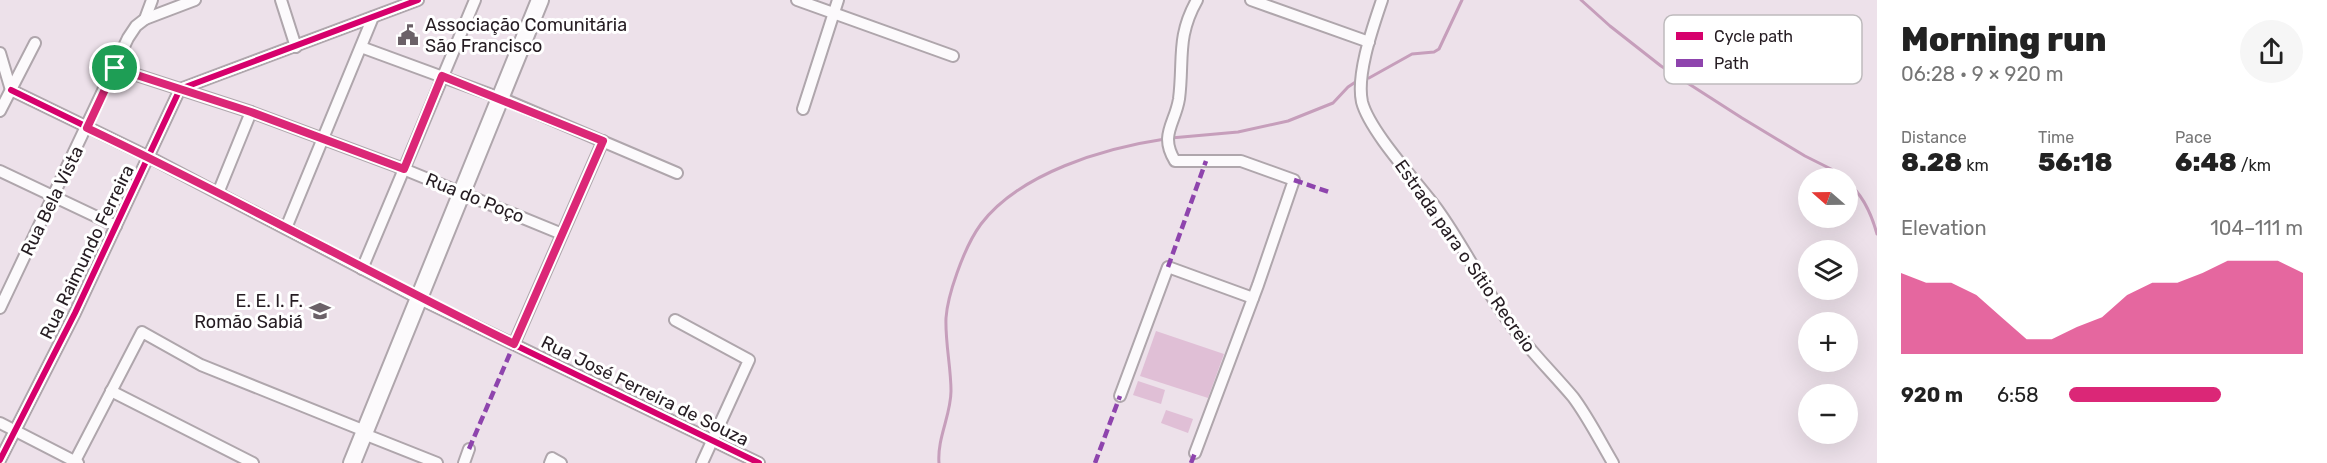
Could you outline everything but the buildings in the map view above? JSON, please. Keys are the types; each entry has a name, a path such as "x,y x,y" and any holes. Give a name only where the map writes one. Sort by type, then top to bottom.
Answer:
{"main road":[{"path":"352,463 464,193 538,1"}],"street":[{"name":"Rua Bela Vista","path":"0,308 132,30 146,19 152,0"},
{"path":"146,19 195,0"},
{"path":"281,0 296,47"},
{"path":"180,89 418,0"},
{"path":"362,269 475,0"},
{"path":"797,0 953,56"},
{"path":"803,109 838,0"},
{"path":"1195,453 1294,180 1240,161 1175,161 1168,140 1179,99 1179,66 1184,29 1197,0"},
{"path":"1251,0 1370,42"},
{"name":"Estrada para o Sítio Recreio","path":"1382,0 1360,90 1363,105 1372,126 1452,230 1483,285 1508,321 1536,358 1576,401 1613,463"},
{"path":"285,228 373,17"},
{"path":"0,111 35,43"},
{"path":"361,47 501,99 677,173"},
{"path":"0,53 11,90"},
{"name":"Rua do Poço","path":"115,68 251,112 404,169 562,234"},
{"name":"Rua Raimundo Ferreira","path":"0,460 116,226 180,89"},
{"name":"Rua José Ferreira de Souza","path":"11,90 149,157 420,299 759,463"},
{"path":"218,193 251,112"},
{"path":"514,344 603,141"},
{"path":"0,171 116,226"},
{"path":"1120,396 1168,267 1253,298"},
{"path":"675,320 749,360 702,463"},
{"path":"0,423 77,462 142,332 201,365 437,463"},
{"path":"111,391 253,463"},
{"path":"464,463 469,449"}],"shaded area":[{"path":"1156,331 1224,354 1208,398 1140,376"},
{"path":"1138,381 1165,390 1161,404 1133,395"},
{"path":"1166,410 1193,419 1188,433 1161,423"}],"waterway":[{"path":"1369,78 1412,54 1434,52 1439,49 1462,0"},
{"path":"1581,0 1664,68"},
{"path":"1171,138 1238,132 1288,121 1333,103 1357,81"},
{"path":"1689,84 1805,156 1829,168"},
{"path":"939,463 940,445 951,391 946,327 947,307 962,260 981,224 1018,190 1040,177 1090,156 1165,139"},
{"path":"1858,194 1866,206 1877,234"}],"marked path":[{"path":"1168,267 1206,161"},
{"path":"1294,180 1329,192"},
{"path":"469,449 514,344"},
{"path":"1095,463 1120,396"},
{"path":"1191,463 1195,453"}],"cycle path":[{"path":"0,460 75,313 180,89 418,0"},
{"path":"11,90 149,157 420,299 759,463"}],"place":[{"name":"Associação Comunitária São Francisco","path":"408,35"},
{"name":"E. E. I. F. Romão Sabiá","path":"320,311"}],"route":[{"path":"115,68 251,112 404,169 442,76 603,141 514,344 420,299 149,157 87,128 115,68"}]}
